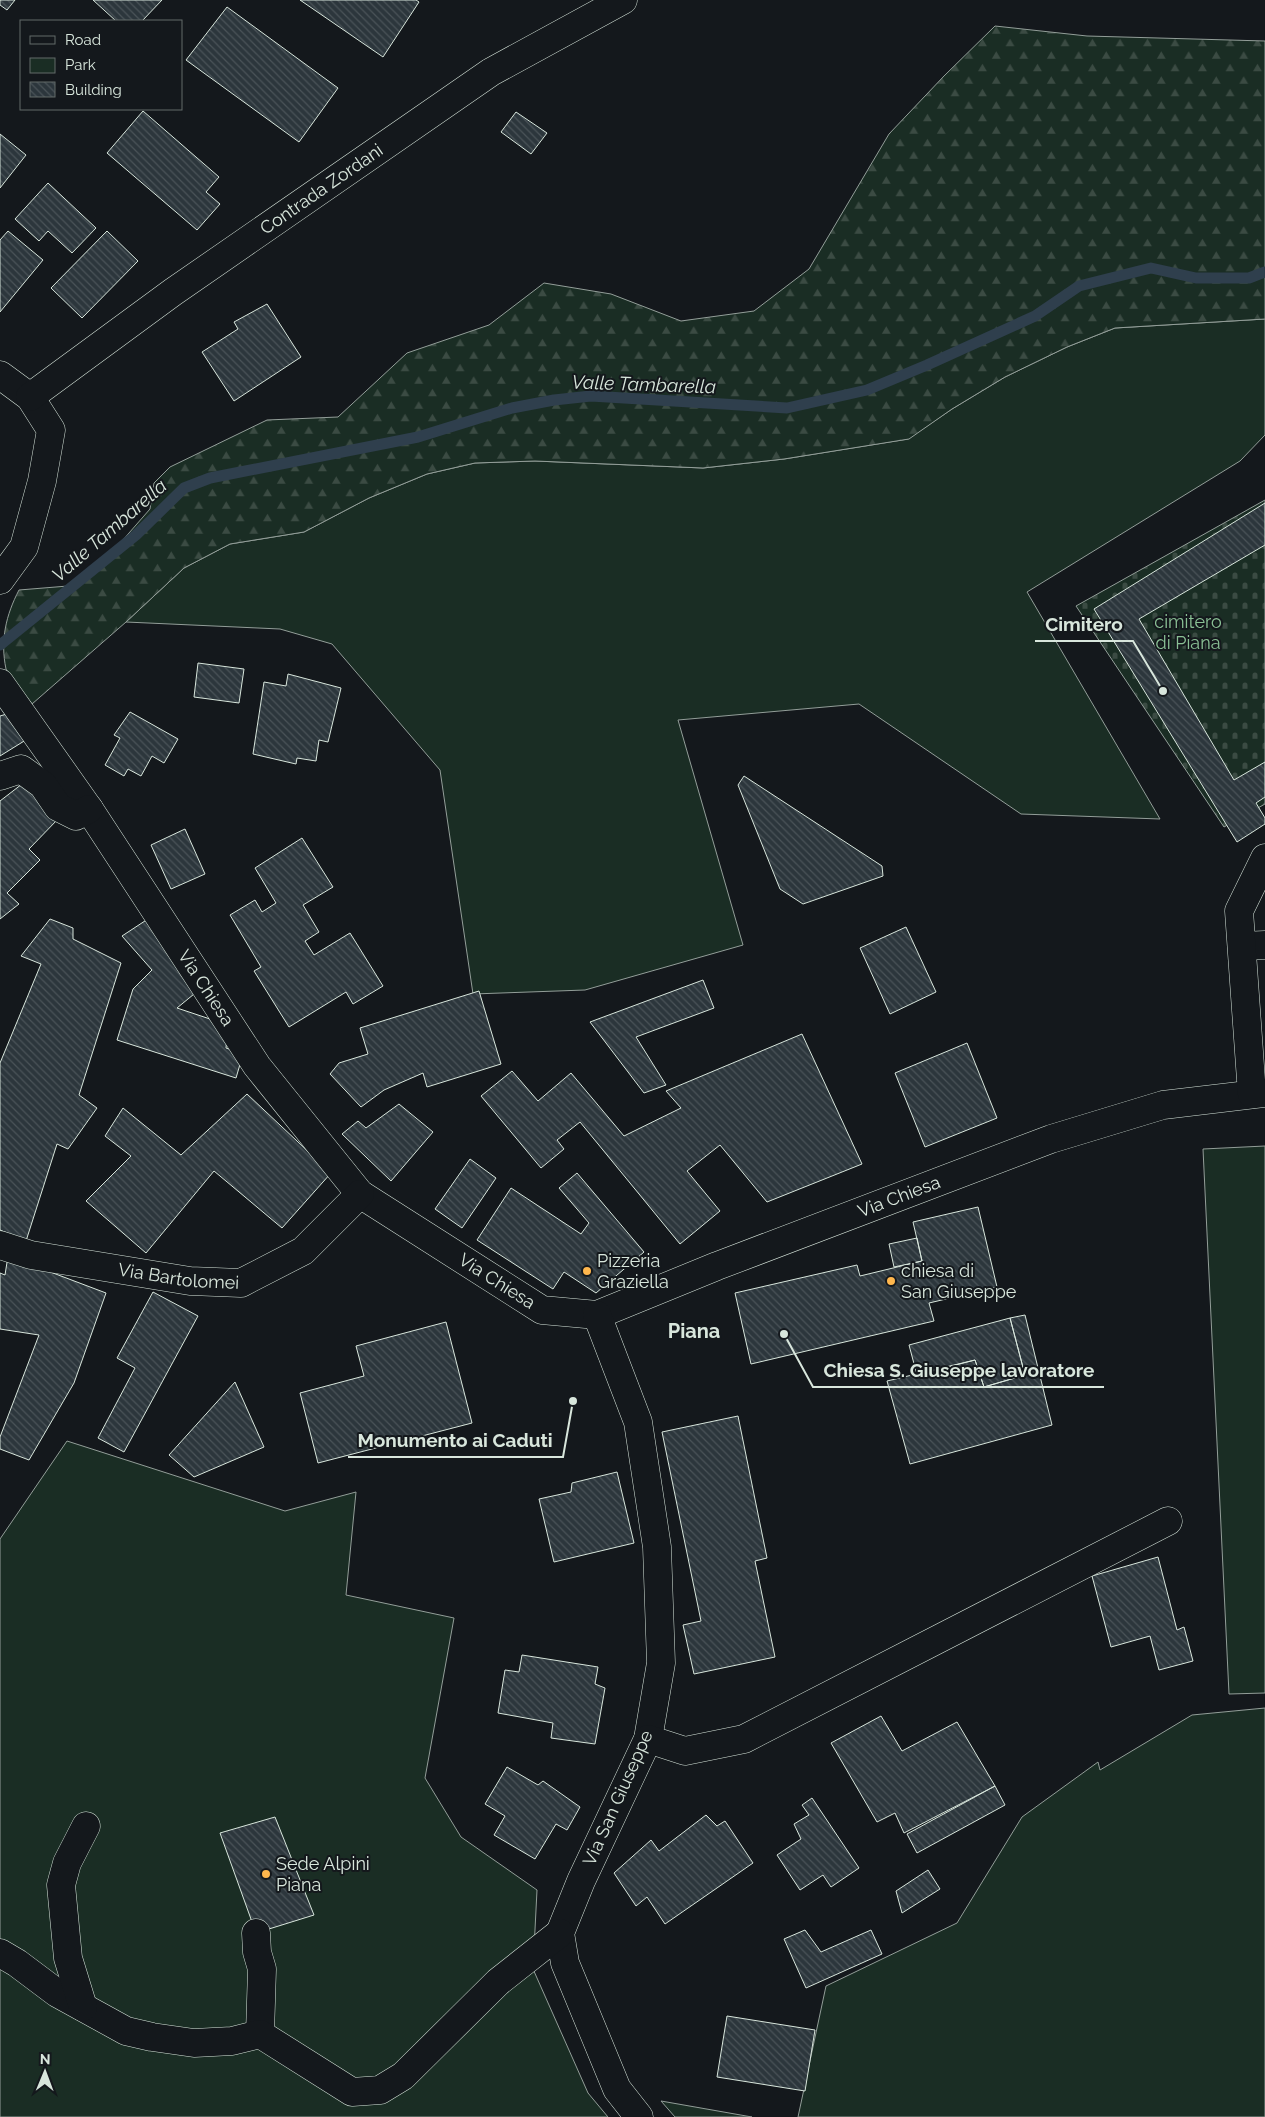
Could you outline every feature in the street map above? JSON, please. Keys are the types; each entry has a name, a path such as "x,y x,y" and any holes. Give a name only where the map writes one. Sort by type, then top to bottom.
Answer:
{"street":[{"name":"Contrada Zordani","path":"30,397 181,286 491,72 623,0"},
{"path":"0,375 30,397 51,430 42,481 24,546 0,580"},
{"name":"Via Chiesa","path":"0,683 90,809 258,1066 360,1194 542,1310 597,1315 717,1266 1051,1139 1163,1105 1258,1093"},
{"path":"0,776 21,769 43,785 58,807 76,816 90,809"},
{"path":"1258,1093 1253,946 1239,911 1265,858"},
{"name":"Via Bartolomei","path":"0,1245 32,1255 190,1281 241,1283 303,1251 360,1194"},
{"name":"Via San Giuseppe","path":"560,1933 581,1881 648,1739 661,1663 657,1547 638,1422 597,1315"},
{"path":"648,1739 685,1752 744,1739 1168,1521"},
{"path":"83,2006 68,1958 61,1885 67,1863 86,1826"},
{"path":"256,1933 257,1952 262,1969 260,2034"},
{"path":"0,1954 17,1963 57,1994 83,2006 126,2031 194,2043 232,2041 260,2034 352,2092 380,2090 403,2076 498,1982 560,1933 565,1963 613,2080 617,2089 639,2117"}],"green space":[{"path":"995,26 1087,36 1265,41 1265,319 1115,328 1067,347 1005,377 952,409 909,439 784,459 703,468 535,461 475,463 427,474 369,498 304,532 230,544 184,568 126,622 32,704 11,678 6,669 4,658 4,638 8,618 19,590 68,586 115,549 150,509 154,483 170,467 267,420 338,417 407,353 489,325 544,283 611,294 681,321 754,311 809,269 889,134"},
{"path":"1265,319 1265,435 1240,461 1027,592 1160,819 1021,814 859,704 678,720 743,945 585,990 473,994 440,770 332,644 280,629 126,622 184,568 230,544 304,532 369,498 427,474 475,463 535,461 703,468 784,459 908,439 952,409 1005,377 1067,347 1115,328"},
{"name":"cimitero di Piana","path":"1265,500 1265,804 1224,827 1076,606"},
{"path":"1265,1146 1265,1693 1229,1694 1203,1149"},
{"path":"67,1441 285,1511 356,1492 346,1595 454,1618 425,1778 461,1837 537,1890 533,1969 588,2093 608,2117 0,2117 0,1539"},
{"path":"1265,1708 1265,2117 798,2117 826,1986 957,1923 1022,1817 1098,1762 1100,1770 1192,1715"},
{"path":"661,2101 752,2117 675,2117"}],"building":[{"path":"0,0 15,0 7,10 0,5"},
{"path":"93,0 162,0 143,20 115,20"},
{"path":"300,0 416,0 419,2 383,57"},
{"path":"227,7 338,88 299,142 186,60"},
{"path":"143,111 219,177 206,192 220,204 197,230 107,153"},
{"path":"516,112 547,133 531,154 501,132"},
{"path":"0,134 26,155 0,188"},
{"path":"48,183 96,228 72,253 48,231 39,241 15,219"},
{"path":"8,231 43,260 0,312 0,240"},
{"path":"107,231 138,261 82,318 51,288"},
{"path":"267,304 301,357 234,401 202,352 238,329 234,322"},
{"path":"1265,503 1265,545 1139,619 1234,780 1265,762 1265,797 1256,803 1265,818 1265,824 1237,842 1094,609"},
{"path":"198,663 244,669 239,703 194,697"},
{"path":"288,674 341,688 328,742 319,740 316,761 297,758 296,764 253,754 264,682 286,686"},
{"path":"130,712 178,739 164,763 152,756 141,776 128,769 124,776 105,765 120,738 114,735"},
{"path":"10,713 29,738 0,756 0,716"},
{"path":"744,776 882,866 883,876 803,904 780,889 738,785"},
{"path":"22,784 58,819 29,849 40,860 7,893 19,904 0,919 0,801"},
{"path":"185,829 205,874 171,889 151,845"},
{"path":"302,838 333,887 303,905 319,932 305,941 314,955 350,933 383,986 353,1004 346,992 289,1027 254,971 261,967 230,915 255,900 262,912 276,903 255,868"},
{"path":"154,915 205,985 177,1008 228,1025 226,1048 243,1054 236,1078 117,1040 133,989 152,970 122,936"},
{"path":"50,919 73,928 73,939 121,963 79,1095 97,1108 68,1149 57,1144 26,1241 0,1230 0,1063 41,964 21,956"},
{"path":"906,927 936,992 890,1014 860,948"},
{"path":"703,980 714,1008 636,1037 666,1085 644,1093 590,1022"},
{"path":"479,991 501,1064 427,1087 423,1073 384,1090 361,1107 330,1074 339,1063 368,1054 360,1028"},
{"path":"802,1034 862,1164 767,1202 720,1145 687,1171 720,1211 680,1244 580,1122 557,1140 564,1149 541,1168 481,1096 512,1071 538,1101 571,1073 624,1136 681,1108 666,1091"},
{"path":"967,1043 997,1118 925,1147 895,1073"},
{"path":"247,1094 331,1173 282,1228 214,1171 146,1253 86,1201 131,1156 105,1136 123,1108 181,1155"},
{"path":"399,1104 433,1132 391,1181 342,1134 358,1121 366,1128"},
{"path":"470,1159 496,1178 462,1228 435,1209"},
{"path":"577,1173 644,1252 596,1293 564,1272 553,1289 477,1240 511,1188 581,1234 589,1223 559,1188"},
{"name":"chiesa di San Giuseppe","path":"978,1207 997,1287 929,1303 934,1321 751,1364 735,1293 857,1265 860,1276 922,1261 913,1222"},
{"path":"917,1238 922,1261 894,1267 889,1244"},
{"path":"8,1256 106,1293 74,1383 29,1460 0,1449 0,1437 39,1335 0,1329 0,1273 5,1275"},
{"path":"153,1292 198,1316 124,1452 98,1438 135,1368 117,1358"},
{"path":"1025,1315 1052,1425 910,1464 887,1381 975,1360 984,1387 1025,1375 1010,1318"},
{"path":"1010,1318 1025,1375 984,1387 975,1360 917,1375 909,1345"},
{"path":"446,1322 472,1423 318,1463 300,1393 364,1376 356,1346"},
{"path":"235,1382 264,1447 194,1477 169,1455"},
{"path":"738,1416 767,1558 755,1561 775,1657 694,1674 683,1625 701,1621 662,1432"},
{"path":"617,1472 634,1543 554,1562 539,1499 571,1492 572,1483"},
{"path":"1158,1557 1177,1630 1184,1627 1193,1661 1159,1670 1150,1636 1111,1647 1092,1576"},
{"path":"522,1655 598,1667 595,1684 605,1688 595,1744 551,1738 553,1723 498,1713 505,1670 519,1672"},
{"path":"881,1716 902,1751 957,1722 995,1786 904,1833 895,1813 877,1822 831,1743"},
{"path":"507,1767 538,1785 543,1781 580,1807 567,1830 556,1824 535,1859 494,1835 505,1816 485,1804"},
{"path":"995,1786 1005,1805 917,1853 907,1834"},
{"path":"812,1798 859,1868 831,1887 823,1875 800,1890 777,1855 801,1839 794,1824 809,1815 802,1805"},
{"path":"706,1815 717,1826 725,1821 753,1863 665,1924 647,1897 636,1906 614,1873 651,1840 659,1851"},
{"name":"Sede Alpini Piana","path":"275,1817 314,1915 256,1933 220,1833"},
{"path":"928,1870 940,1889 902,1913 896,1891"},
{"path":"805,1930 821,1952 871,1930 882,1954 806,1988 784,1939"},
{"path":"727,2016 815,2030 805,2091 717,2077"}],"waterway":[{"name":"Valle Tambarella","path":"0,645 136,535 184,488 210,478 418,437 512,408 554,400 591,396 787,408 867,390 927,365 1035,316 1079,286 1151,268 1196,278 1249,278 1265,272"}],"place":[{"name":"Cimitero","path":"1163,691"},
{"name":"Pizzeria Graziella","path":"587,1271"},
{"name":"chiesa di San Giuseppe","path":"891,1281"},
{"name":"Chiesa S. Giuseppe lavoratore","path":"784,1334"},
{"name":"Monumento ai Caduti","path":"573,1401"},
{"name":"Sede Alpini Piana","path":"266,1874"}],"district":[{"name":"Piana","path":"694,1331"}]}
